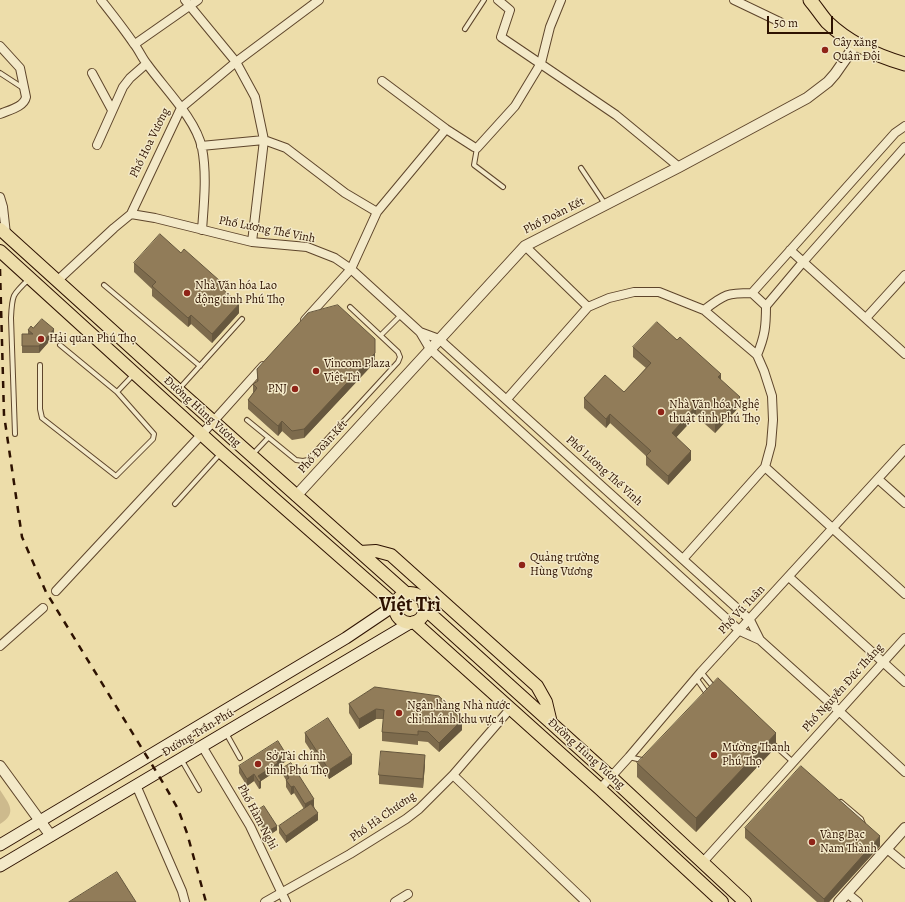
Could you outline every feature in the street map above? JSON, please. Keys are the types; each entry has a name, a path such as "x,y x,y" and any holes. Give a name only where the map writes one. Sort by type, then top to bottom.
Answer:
{"highway":[{"path":"810,0 827,21 856,44 905,64"}],"main road":[{"name":"Đường Hùng Vương","path":"3,231 57,282 406,593"},
{"name":"Đường Hùng Vương","path":"0,251 221,452 395,605"},
{"path":"360,552 376,550 391,555 451,608 537,686 546,702 551,723"},
{"path":"406,593 413,593 424,602 425,609 421,617 412,623 404,622 395,612 395,605 399,597 406,593"},
{"name":"Đường Trần Phú","path":"0,845 346,638 395,605"},
{"name":"Đường Hùng Vương","path":"425,609 611,777 745,902"},
{"name":"Đường Hùng Vương","path":"412,623 510,708 722,902"},
{"name":"Đường Trần Phú","path":"0,866 412,623"}],"street":[{"path":"101,0 135,44 146,64 181,108 195,129 201,146 204,166 205,195 202,230"},
{"path":"135,44 187,3 198,0"},
{"name":"Phố Hoa Vương","path":"57,282 131,214 181,108 236,62 319,0"},
{"path":"498,0 510,10 502,37 616,115 679,168"},
{"path":"382,81 446,129 477,148 515,106 541,63 550,28 561,0"},
{"path":"734,0 780,22"},
{"path":"187,3 236,62 255,97 264,140 252,242"},
{"name":"Phố Đoàn Kết","path":"296,496 524,246 679,168 813,94 828,82 835,74 856,44"},
{"path":"0,46 20,68 26,97 22,104 0,113"},
{"path":"97,146 112,110 127,83 146,64"},
{"path":"92,73 112,110"},
{"path":"752,293 895,133 905,126"},
{"path":"298,328 351,269 377,212 446,129"},
{"path":"201,146 264,140 286,148 345,193 377,212"},
{"path":"757,355 764,340 766,306 905,147"},
{"path":"0,197 3,207 3,231"},
{"name":"Phố Lương Thế Vinh","path":"131,214 155,218 252,242 307,247 335,258 351,269 420,332 430,349 585,490 740,630 760,640 905,772"},
{"path":"524,246 588,307"},
{"path":"790,250 905,354"},
{"path":"866,318 905,275"},
{"path":"506,399 588,307 609,298 634,292 659,292 704,310 757,355 772,396 772,445 765,467 683,559"},
{"path":"704,310 720,297 731,293 752,293 766,306"},
{"name":"Phố Lương Thế Vinh","path":"420,332 439,339 683,559 750,620 760,640"},
{"path":"56,591 202,434 271,357"},
{"name":"Phố Vũ Tuân","path":"600,789 698,675 905,449"},
{"path":"765,467 905,594"},
{"path":"878,479 905,503"},
{"path":"585,490 595,480"},
{"path":"789,577 905,682"},
{"path":"0,646 43,608"},
{"name":"Phố Nguyễn Đức Thắng","path":"703,862 905,638"},
{"name":"Phố Hà Chương","path":"265,902 282,894 350,854 406,819 419,809 453,775 510,708"},
{"name":"Phố Hàm Nghi","path":"202,746 250,826 286,902"},
{"path":"0,766 51,836"},
{"path":"453,775 586,902"},
{"path":"136,785 182,891 185,902"},
{"path":"839,902 880,852 905,828"},
{"path":"880,852 905,864"},
{"path":"847,893 858,902"},
{"path":"395,902 408,894"}],"lane":[{"path":"465,29 484,0"},
{"path":"0,73 25,90"},
{"path":"477,148 474,164 503,187"},
{"path":"581,168 605,205"},
{"path":"15,434 11,318 12,299 14,294 30,279"},
{"path":"104,285 200,366"},
{"path":"247,420 296,460 308,460 398,362 400,357 398,352 350,307"},
{"path":"381,335 401,314"},
{"path":"178,390 242,319"},
{"path":"40,365 40,409 42,418 116,476 153,439 154,434 117,392 60,345"},
{"path":"117,392 135,374"},
{"path":"252,456 268,438"},
{"path":"175,504 221,452"},
{"path":"698,675 718,692"},
{"path":"698,675 708,694 709,701"},
{"path":"225,732 240,758"},
{"path":"771,742 793,762"},
{"path":"628,757 652,762"},
{"path":"181,758 199,790"},
{"path":"838,799 861,819 864,825 862,830"}],"shaded area":[{"path":"0,790 9,804 10,812 6,820 0,824"}],"building":[{"name":"Nhà Văn hóa Lao động tỉnh Phú Thọ","path":"160,234 181,253 184,249 220,281 217,284 239,304 212,334 191,315 188,318 152,286 156,282 134,263"},
{"name":"Vincom Plaza Việt Trì","path":"338,305 375,339 375,353 304,429 292,431 282,421 278,426 248,400 257,388 253,384 258,381 257,369 308,313"},
{"path":"42,319 54,329 39,346 22,346 22,334 33,334 28,330 31,326 33,328"},
{"name":"Nhà Văn hóa Nghệ thuật tỉnh Phú Thọ","path":"657,322 677,340 680,337 721,374 718,377 740,397 715,424 696,406 672,433 691,451 668,476 646,456 651,451 610,414 606,419 584,398 605,375 624,392 651,363 633,347"},
{"name":"Mường Thanh Phú Thọ","path":"718,678 776,733 696,818 637,763"},
{"path":"375,687 439,696 462,720 439,743 428,732 418,731 418,735 382,732 384,710 376,709 359,719 349,704"},
{"path":"328,718 352,755 329,770 305,733"},
{"path":"278,741 286,754 276,760 278,763 258,776 261,780 259,782 254,774 247,779 239,766"},
{"path":"381,751 425,755 423,779 379,775"},
{"path":"291,763 314,799 305,804 294,786 291,787 286,780 289,778 283,768"},
{"name":"Vàng Bạc Nam Thành","path":"801,766 880,836 824,899 745,828"},
{"path":"311,804 318,813 286,836 279,826"},
{"path":"264,806 277,826 268,831 255,812"},
{"path":"117,872 136,902 69,902"}],"railway":[{"path":"0,269 4,415 22,537 46,592 178,809 187,833 206,902"}],"place":[{"name":"Cây xăng Quân Đội","path":"825,50"},
{"name":"Nhà Văn hóa Lao động tỉnh Phú Thọ","path":"187,293"},
{"name":"Hải quan Phú Thọ","path":"41,339"},
{"name":"Vincom Plaza Việt Trì","path":"316,371"},
{"name":"PNJ","path":"295,389"},
{"name":"Nhà Văn hóa Nghệ thuật tỉnh Phú Thọ","path":"661,412"},
{"name":"Quảng trường Hùng Vương","path":"522,565"},
{"name":"Ngân hàng Nhà nước chi nhánh khu vực 4","path":"399,713"},
{"name":"Mường Thanh Phú Thọ","path":"714,755"},
{"name":"Sở Tài chính tỉnh Phú Thọ","path":"258,764"},
{"name":"Vàng Bạc Nam Thành","path":"812,842"}],"district":[{"name":"Việt Trì","path":"410,606"}]}
